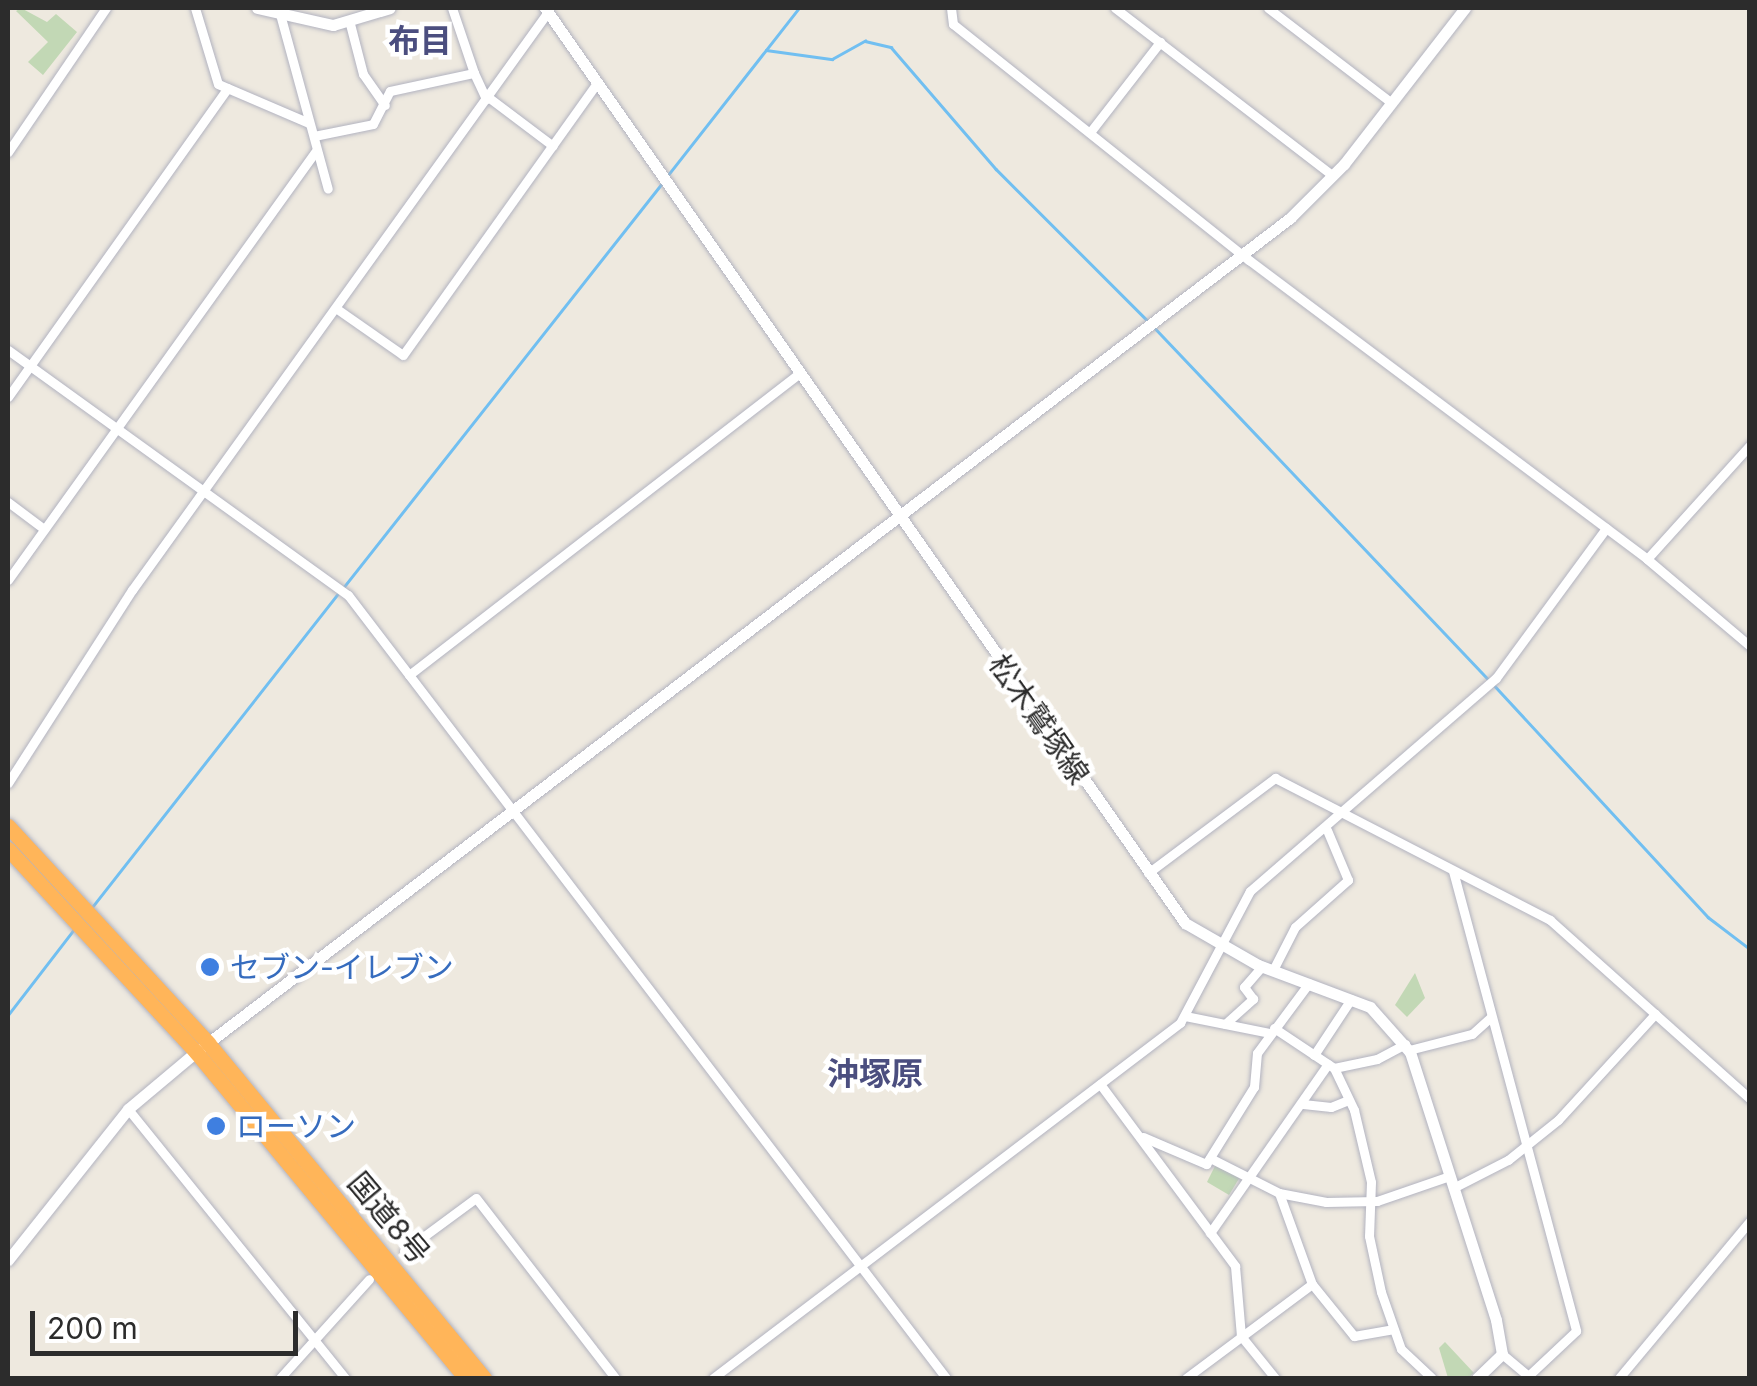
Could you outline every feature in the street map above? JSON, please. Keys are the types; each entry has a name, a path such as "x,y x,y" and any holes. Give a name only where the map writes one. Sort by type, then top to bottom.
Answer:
{"highway":[{"name":"国道8号","path":"8,826 54,888 202,1047 484,1378"},
{"name":"国道8号","path":"8,849 54,888"},
{"name":"国道8号","path":"202,1047 466,1378"}],"street":[{"path":"8,152 106,8"},
{"path":"196,8 218,84 309,124"},
{"path":"257,8 333,26 365,11 390,8"},
{"path":"452,8 474,73 487,98 554,146"},
{"path":"951,8 953,24 1243,255 1647,559 1750,646"},
{"path":"1115,8 1333,176"},
{"path":"1268,8 1392,103"},
{"path":"8,1260 128,1109 202,1047 1243,255 1333,176 1465,8"},
{"path":"8,783 204,492 546,10"},
{"name":"松木鷲塚線","path":"546,10 1185,923 1217,944 1268,968 1351,998 1383,1018 1407,1047 1502,1354"},
{"path":"280,14 328,190"},
{"path":"349,20 363,74 385,105"},
{"path":"1090,130 1160,42"},
{"path":"314,136 374,124 390,91 474,73"},
{"path":"336,309 402,355 597,83"},
{"path":"8,397 228,88"},
{"path":"8,580 315,152"},
{"path":"8,350 348,595 946,1378"},
{"path":"409,675 798,374"},
{"path":"1647,559 1750,445"},
{"path":"8,502 44,529"},
{"path":"712,1378 1185,1016 1217,944 1250,891 1327,830 1496,678 1606,528"},
{"path":"1148,873 1275,778 1550,920 1750,1099"},
{"path":"1225,1024 1253,999 1244,987 1268,968 1295,927 1348,880 1327,830"},
{"path":"1452,870 1576,1331 1530,1377 1502,1354 1476,1378"},
{"path":"1140,1136 1198,1165 1210,1158 1254,1087 1257,1052 1309,983"},
{"path":"1314,1055 1351,998"},
{"path":"1210,1158 1279,1193 1369,1200 1451,1182 1526,1146 1655,1014"},
{"path":"1185,1016 1272,1030 1331,1066 1361,1132 1371,1246 1392,1329 1401,1349 1432,1378"},
{"path":"1210,1232 1331,1066 1377,1059 1407,1047 1472,1034 1490,1017"},
{"path":"1100,1084 1235,1266 1242,1336 1275,1378"},
{"path":"1303,1104 1348,1100"},
{"path":"128,1109 346,1378"},
{"path":"1279,1193 1312,1284 1354,1336 1392,1329"},
{"path":"404,1251 476,1198 616,1378"},
{"path":"1619,1378 1750,1221"},
{"path":"280,1378 312,1336 369,1279"},
{"path":"1186,1378 1312,1284"}],"green space":[{"path":"21,8 47,22 56,14 77,32 43,75 28,62 48,42 16,11"},
{"path":"1415,973 1425,998 1407,1017 1395,1005"},
{"path":"1215,1166 1240,1177 1229,1195 1207,1182"},
{"path":"1445,1342 1474,1373 1468,1378 1448,1378 1439,1348"}],"waterway":[{"path":"668,175 799,8"},
{"path":"766,50 832,59 865,41 891,47 996,169 1147,320"},
{"path":"343,588 663,182"},
{"path":"1153,326 1488,679"},
{"path":"93,906 338,594"},
{"path":"1494,685 1708,917 1750,949"},
{"path":"8,1015 75,928"}],"place":[{"name":"セブン-イレブン","path":"210,967"},
{"name":"ローソン","path":"216,1126"}],"district":[{"name":"布目","path":"420,41"},
{"name":"沖塚原","path":"875,1074"}]}
